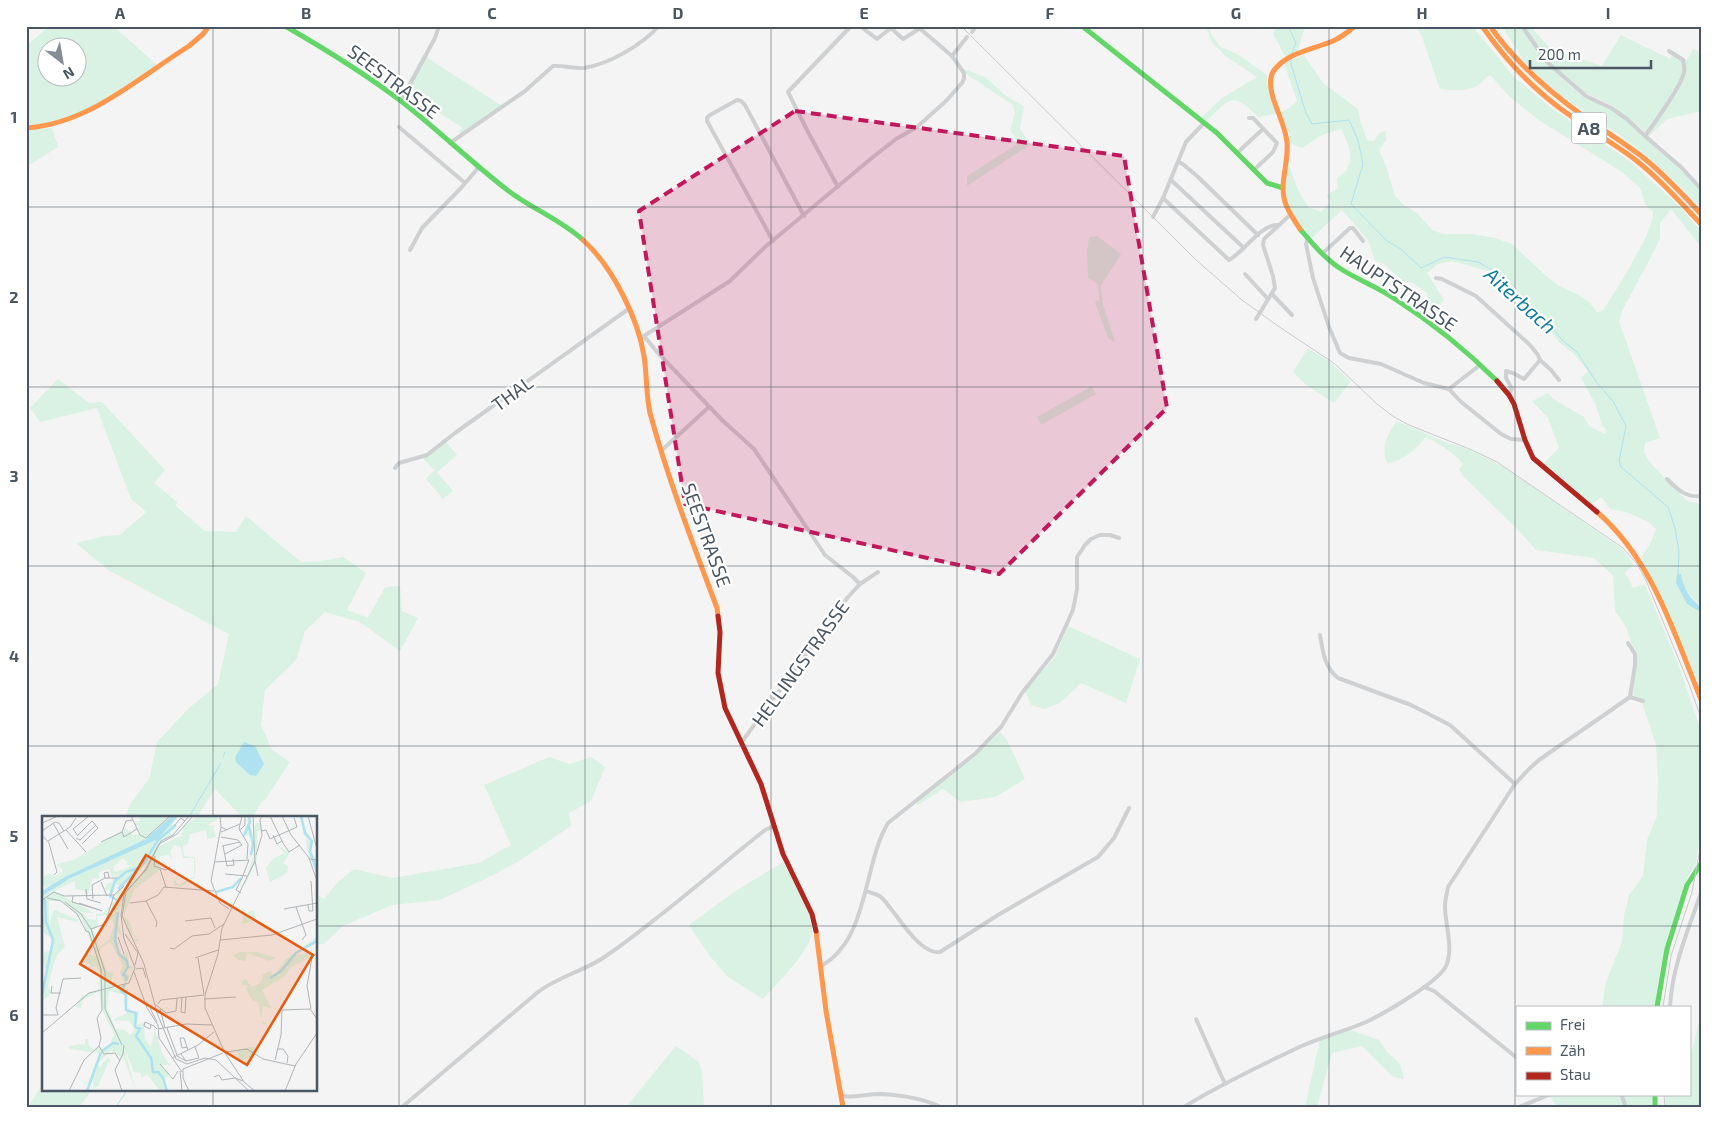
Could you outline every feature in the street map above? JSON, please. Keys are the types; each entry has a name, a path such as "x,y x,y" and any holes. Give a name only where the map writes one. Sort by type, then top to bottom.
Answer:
{"main road":[{"path":"26,128 61,124 84,114 189,46 209,26"},
{"name":"SEESTRASSE","path":"285,26 332,54 401,101 508,191 564,226 588,245 606,268 642,337 647,398 680,505 717,608 720,632 717,662 725,708 761,784 783,854 812,914 816,928 826,1011 842,1107"},
{"path":"1082,26 1204,122 1269,184 1283,188"},
{"name":"HAUPTSTRASSE","path":"1355,26 1347,34 1334,42 1309,49 1285,61 1274,70 1270,82 1287,141 1283,188 1284,199 1290,215 1323,253 1344,270 1406,306 1441,332 1509,393 1517,408 1525,440 1533,458 1606,520 1639,559 1699,686 1702,702"},
{"name":"A8","path":"1482,26 1504,55 1530,83 1561,108 1642,166 1671,191 1702,225"},
{"name":"A8","path":"1490,26 1516,60 1539,82 1565,104 1646,160 1702,215"},
{"path":"1657,1006 1667,949 1680,904 1690,878 1702,862"}],"street":[{"path":"401,101 435,38 439,26"},
{"path":"450,143 525,91 553,66 583,68 618,56 653,33 659,26"},
{"path":"838,187 788,92 851,26"},
{"path":"642,337 730,280 838,187 891,144 917,126 964,81 964,76 952,56 918,28 903,39 891,28 877,39 860,26"},
{"path":"972,32 976,26"},
{"path":"1522,26 1542,56 1555,69 1586,96 1627,118 1681,167 1702,190"},
{"path":"952,56 967,38"},
{"path":"1645,136 1663,110 1684,72 1683,60 1669,51"},
{"path":"773,241 707,121 710,115 737,100 745,104 804,216"},
{"path":"1249,118 1253,118 1277,144 1274,152 1254,170"},
{"path":"1153,217 1188,139 1204,122"},
{"name":"SEESTRASSE","path":"399,127 465,183"},
{"path":"1237,153 1263,129"},
{"path":"1179,162 1190,170 1258,235"},
{"path":"410,250 422,228 479,167"},
{"path":"1171,180 1244,248"},
{"path":"1163,198 1228,259 1231,259 1271,226 1278,225"},
{"path":"1256,319 1275,288 1275,281 1263,242 1266,236 1290,215"},
{"path":"1323,253 1350,228 1353,228 1363,241"},
{"path":"1308,237 1306,244 1312,278 1340,352 1349,358 1381,364 1424,383 1449,389 1460,401 1501,434 1525,440"},
{"path":"1245,274 1268,299"},
{"path":"1436,278 1442,279 1476,296 1523,337 1535,350 1540,360 1559,380"},
{"path":"1272,294 1292,314"},
{"name":"THAL","path":"395,468 399,462 428,455 436,450 455,434 627,310"},
{"name":"HELLINGSTRASSE","path":"642,337 709,407 754,449 825,555 860,584"},
{"path":"1509,393 1512,389 1506,378 1506,372 1524,379 1540,360"},
{"path":"1449,389 1480,365"},
{"path":"662,450 709,407"},
{"path":"1667,479 1686,495 1702,496"},
{"path":"821,966 827,963 852,932 866,891 881,835 888,823 976,753 1001,727 1022,693 1052,654 1073,610 1077,589 1077,557 1091,538 1100,535 1110,535 1119,538"},
{"name":"HELLINGSTRASSE","path":"741,742 842,605 860,584 878,572"},
{"path":"1320,635 1324,658 1332,674 1338,678 1411,705 1450,724 1515,784"},
{"path":"1184,1107 1225,1084 1320,1038 1366,1022 1424,987 1442,973 1449,956 1445,905 1448,887 1515,784 1539,760 1629,697 1635,665 1635,654 1628,643"},
{"path":"1629,697 1643,701"},
{"path":"866,891 877,894 882,898 900,922 927,950 940,952 1098,857 1114,838 1129,808"},
{"path":"402,1107 538,992 550,983 582,970 605,957 664,913 765,830 774,826"},
{"path":"1670,1006 1671,989 1678,958 1702,890"},
{"path":"1424,987 1434,991 1516,1057"},
{"path":"1196,1019 1225,1084"},
{"path":"841,1096 880,1094 911,1097 926,1100 941,1107"},
{"path":"1518,1107 1546,1096"}],"highlighted area":[{"path":"795,111 1124,156 1167,408 999,574 685,504 639,211"}],"green space":[{"path":"49,26 113,26 157,65 83,113 46,126 26,127 26,46"},
{"path":"1206,26 1209,26 1211,34 1221,47 1237,54 1267,75 1267,84 1276,114 1258,117 1242,103 1231,101 1221,107 1206,121 1202,117 1222,98 1257,77 1224,55 1211,41"},
{"path":"1277,26 1305,26 1298,51 1286,58 1273,34"},
{"path":"1415,26 1472,26 1514,77 1554,110 1631,162 1681,208 1702,232 1702,248 1671,209 1660,223 1660,238 1622,311 1619,321 1660,438 1645,443 1644,452 1649,461 1687,501 1702,504 1702,607 1689,595 1682,585 1676,583 1687,604 1702,613 1702,681 1696,680 1658,590 1641,558 1651,542 1656,529 1650,523 1629,513 1611,509 1601,497 1592,504 1543,464 1559,448 1548,418 1532,401 1548,393 1553,399 1584,417 1589,426 1605,434 1606,429 1601,425 1595,403 1581,378 1588,371 1574,354 1559,342 1548,327 1512,295 1491,272 1452,261 1438,264 1427,273 1444,300 1431,313 1427,293 1413,283 1403,281 1384,264 1375,261 1368,240 1342,210 1312,238 1288,204 1286,186 1288,162 1298,190 1308,207 1321,212 1331,201 1326,196 1338,188 1337,178 1344,173 1350,162 1349,149 1341,129 1322,135 1302,148 1290,143 1290,135 1281,112 1297,101 1284,63 1304,55 1323,83 1358,109 1367,140 1374,141 1379,133 1386,131 1386,140 1379,150 1395,196 1405,206 1417,213 1432,230 1443,234 1472,234 1495,238 1512,244 1559,286 1589,302 1598,313 1604,309 1646,237 1653,217 1653,212 1645,204 1640,188 1622,172 1537,119 1510,97 1490,75 1473,88 1458,90 1440,89 1421,34"},
{"path":"1502,26 1520,26 1541,55 1574,89 1619,115 1664,153 1702,191 1702,208 1645,155 1614,131 1567,100 1535,73 1517,51"},
{"path":"1523,26 1530,26 1551,49 1602,66 1621,35 1670,59 1674,51 1687,60 1693,49 1702,53 1702,111 1667,119 1649,136 1629,118 1608,104 1584,92 1553,65"},
{"path":"423,55 502,106 461,134 459,131 463,128 409,94 405,100 400,97"},
{"path":"961,68 985,77 1006,96 1024,106 1020,129 1031,144 967,186 967,176 1019,143 1010,130 1015,114 1013,105 965,73"},
{"path":"52,128 58,147 26,167 26,129"},
{"path":"1097,236 1121,254 1101,286 1103,305 1115,342 1108,338 1095,302 1099,300 1098,284 1088,278 1087,253 1089,237"},
{"path":"1308,348 1328,361 1351,381 1334,403 1305,384 1293,372"},
{"path":"58,379 89,403 102,402 165,470 154,483 177,502 176,506 205,531 236,532 246,516 301,562 343,557 366,573 347,610 368,618 385,587 400,586 402,611 418,618 400,651 360,622 325,612 305,631 296,660 265,690 261,725 272,750 290,762 254,816 241,816 215,789 198,816 125,816 131,803 149,779 157,742 189,708 218,684 229,634 108,570 76,543 105,536 120,535 146,512 131,499 97,408 40,422 30,408"},
{"path":"1092,386 1096,394 1041,425 1037,417"},
{"path":"1397,421 1442,441 1473,451 1507,469 1622,549 1634,565 1625,572 1633,588 1645,584 1681,672 1702,734 1702,827 1695,867 1688,876 1667,940 1655,1006 1602,1006 1606,982 1622,942 1624,915 1629,895 1643,876 1647,840 1657,816 1658,779 1656,745 1642,703 1643,699 1634,696 1633,688 1637,653 1626,627 1615,611 1613,575 1594,558 1536,550 1463,476 1459,469 1463,464 1459,459 1426,437 1409,454 1388,463 1384,453 1391,431"},
{"path":"444,440 457,455 437,472 453,491 443,499 426,479 434,470 422,457"},
{"path":"1068,626 1140,659 1126,703 1081,683 1060,703 1044,709 1031,705 1025,691 1055,657"},
{"path":"1000,732 1007,740 1025,779 995,797 961,802 943,789 918,805 915,802 979,753"},
{"path":"549,757 569,764 591,757 605,767 591,801 569,813 571,826 516,863 440,900 392,905 343,926 324,944 318,945 318,895 324,899 338,882 354,869 393,878 479,863 511,845 484,785"},
{"path":"783,862 809,911 813,925 812,934 808,944 794,965 763,999 728,977 709,955 689,925 734,892"},
{"path":"1702,1010 1702,1107 1666,1107 1665,1096 1690,1096 1690,1059"},
{"path":"1348,1029 1379,1040 1387,1052 1400,1064 1404,1079 1393,1077 1362,1046 1332,1053 1317,1107 1305,1107 1320,1040"},
{"path":"676,1046 699,1062 702,1072 704,1107 626,1107"},
{"path":"42,1085 42,1090 92,1090 79,1107 28,1107"},
{"path":"1653,1096 1652,1107 1557,1107 1550,1097"}],"water":[{"path":"1677,574 1681,574 1685,589 1694,601 1702,607 1702,613 1687,604 1676,583"},
{"path":"244,742 255,746 264,764 256,776 250,775 236,762 235,757"}],"waterway":[{"name":"Aiterbach","path":"1288,26 1296,43 1291,55"},
{"name":"Aiterbach","path":"1291,59 1306,113 1312,124 1349,120 1358,140 1363,164 1351,204 1387,241 1401,249 1421,268 1445,257 1478,262 1499,274 1510,289 1548,322 1562,340 1577,352 1597,383 1613,401 1626,426 1619,461 1621,467 1668,507 1675,528 1679,552 1678,575"},
{"path":"223,757 225,752"},
{"path":"190,816 221,763"},
{"path":"116,1107 127,1090"},
{"name":"Aiterbach","path":"1699,1107 1702,1095"}],"railway":[{"path":"961,26 1195,259 1242,300 1335,364 1377,404 1394,417 1497,462 1623,548 1637,564 1645,578 1689,684 1702,721"},
{"path":"1663,1006 1671,956 1692,892 1702,839"},
{"path":"1664,1096 1665,1107"}],"traffic: fast":[{"path":"285,26 315,43 387,91 506,189 565,226 583,240"},
{"path":"1082,26 1217,133 1267,183 1283,188"},
{"path":"1300,229 1335,265 1422,317 1461,347 1497,381"},
{"path":"1657,1006 1667,949 1687,885 1702,862"},
{"path":"1655,1096 1655,1107"}],"traffic: slow":[{"path":"26,128 49,125 71,118 112,98 189,46 209,26"},
{"path":"1300,229 1288,209 1283,195 1287,142 1272,94 1271,78 1275,69 1287,59 1326,44 1345,34 1355,26"},
{"path":"1482,26 1508,60 1539,91 1561,109 1643,166 1702,225"},
{"path":"1490,26 1510,52 1556,96 1645,159 1668,179 1702,215"},
{"path":"583,240 604,264 630,309 641,341 650,413 657,438 717,608 718,616"},
{"path":"1597,512 1616,531 1648,576 1672,626 1702,702"},
{"path":"816,931 826,1011 843,1107"}],"traffic: jam":[{"path":"1497,381 1514,404 1525,440 1533,458 1597,512"},
{"path":"718,616 720,632 718,673 725,708 761,784 783,854 812,914 816,931"}]}
